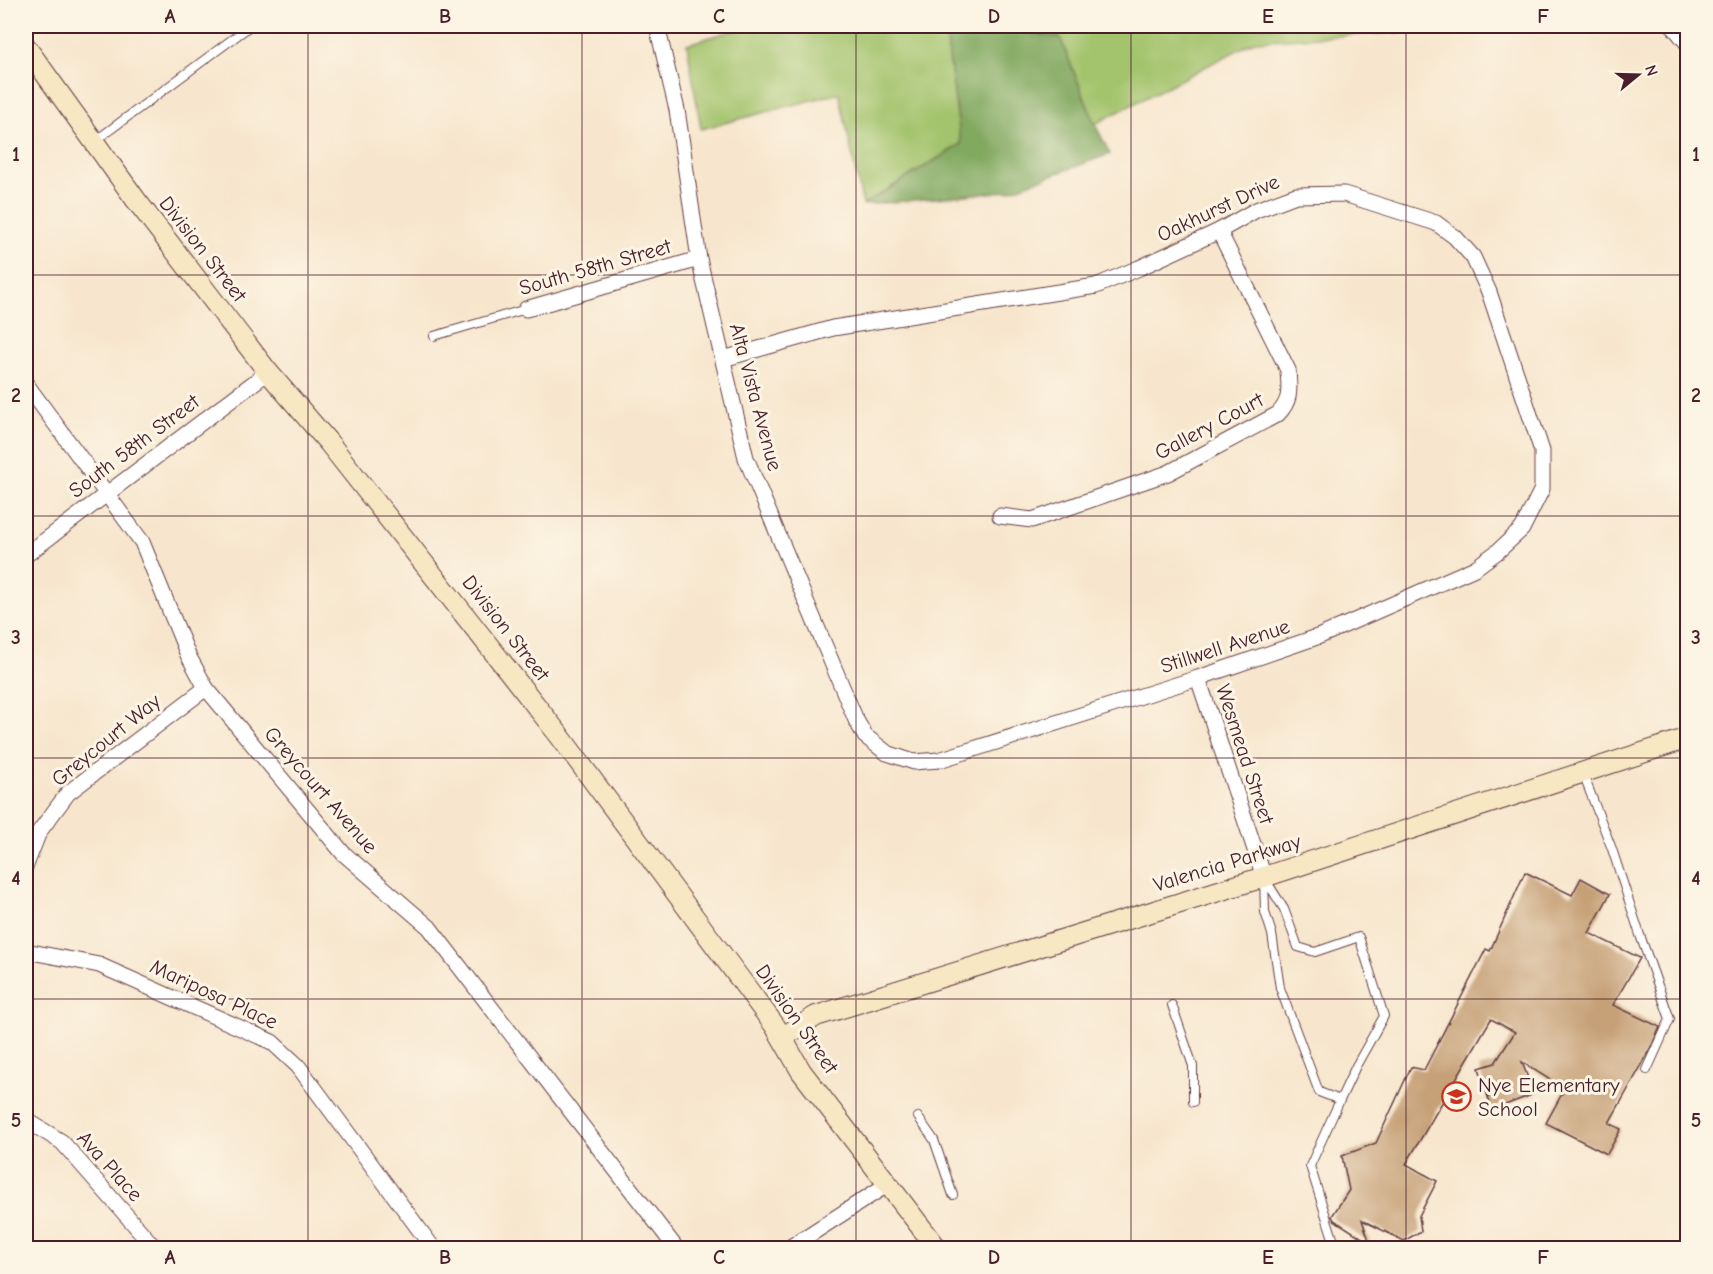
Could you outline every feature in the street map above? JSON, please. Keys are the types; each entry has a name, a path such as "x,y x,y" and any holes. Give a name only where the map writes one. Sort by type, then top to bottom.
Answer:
{"main road":[{"name":"Division Street","path":"26,47 142,210 268,372 329,443 554,729 783,1037 801,1071 937,1248"},
{"name":"Valencia Parkway","path":"783,1037 816,1016 1264,877 1688,738"}],"street":[{"name":"Alta Vista Avenue","path":"657,26 677,110 699,259 746,458 856,720 865,736 887,753"},
{"path":"1673,26 1688,44"},
{"name":"Oakhurst Drive","path":"723,359 833,328 1096,286 1219,231 1256,210 1296,195 1344,194 1436,223 1455,237 1473,257 1489,292 1542,451 1542,489 1539,496"},
{"name":"Gallery Court","path":"1000,516 1032,520 1168,473 1278,414 1288,404 1288,370 1219,231"},
{"name":"South 58th Street","path":"526,309 699,259"},
{"name":"South 58th Street","path":"26,555 268,372"},
{"name":"Greycourt Avenue","path":"26,384 142,542 188,655 206,688 343,853 429,927 676,1248"},
{"name":"Stillwell Avenue","path":"887,753 914,762 939,760 1198,678 1320,636 1475,568 1522,529 1539,496"},
{"name":"Wesmead Street","path":"1198,678 1264,877"},
{"name":"Greycourt Way","path":"26,865 39,832 68,793 206,688"},
{"name":"Mariposa Place","path":"26,951 99,965 272,1042 298,1066 433,1248"},
{"name":"Ava Place","path":"26,1120 62,1142 156,1248"},
{"path":"789,1248 888,1184"}],"lane":[{"path":"94,143 250,26"},
{"name":"South 58th Street","path":"434,336 526,309"},
{"path":"1582,772 1612,849 1670,1019 1647,1070"},
{"path":"1264,877 1265,912 1272,934 1280,988 1320,1092 1340,1100"},
{"path":"1264,877 1284,909 1298,947 1315,952 1359,937 1384,1016 1356,1066 1310,1166 1336,1248"},
{"path":"1172,1005 1193,1066 1193,1102"},
{"path":"918,1117 934,1140 953,1195"}],"green space":[{"path":"748,26 945,26 961,144 863,205 839,93 701,129 687,44"},
{"path":"945,26 991,26 1060,38 1095,124 1110,154 1008,191 863,205 961,144"},
{"path":"991,26 1406,26 1401,32 1255,41 1095,124 1060,38"},
{"path":"1406,26 1479,26 1401,32"}],"building":[{"path":"1525,872 1572,895 1581,878 1610,894 1589,933 1640,958 1613,1005 1660,1027 1649,1052 1609,1123 1621,1129 1607,1154 1546,1123 1569,1081 1558,1085 1522,1062 1534,1094 1492,1110 1479,1068 1495,1063 1515,1032 1491,1019 1406,1164 1437,1181 1419,1216 1421,1231 1404,1241 1362,1220 1370,1243 1334,1220 1332,1216 1349,1190 1342,1156 1376,1143 1411,1067 1424,1070 1486,949 1490,951"}],"place":[{"name":"Nye Elementary School","path":"1457,1097"}]}
